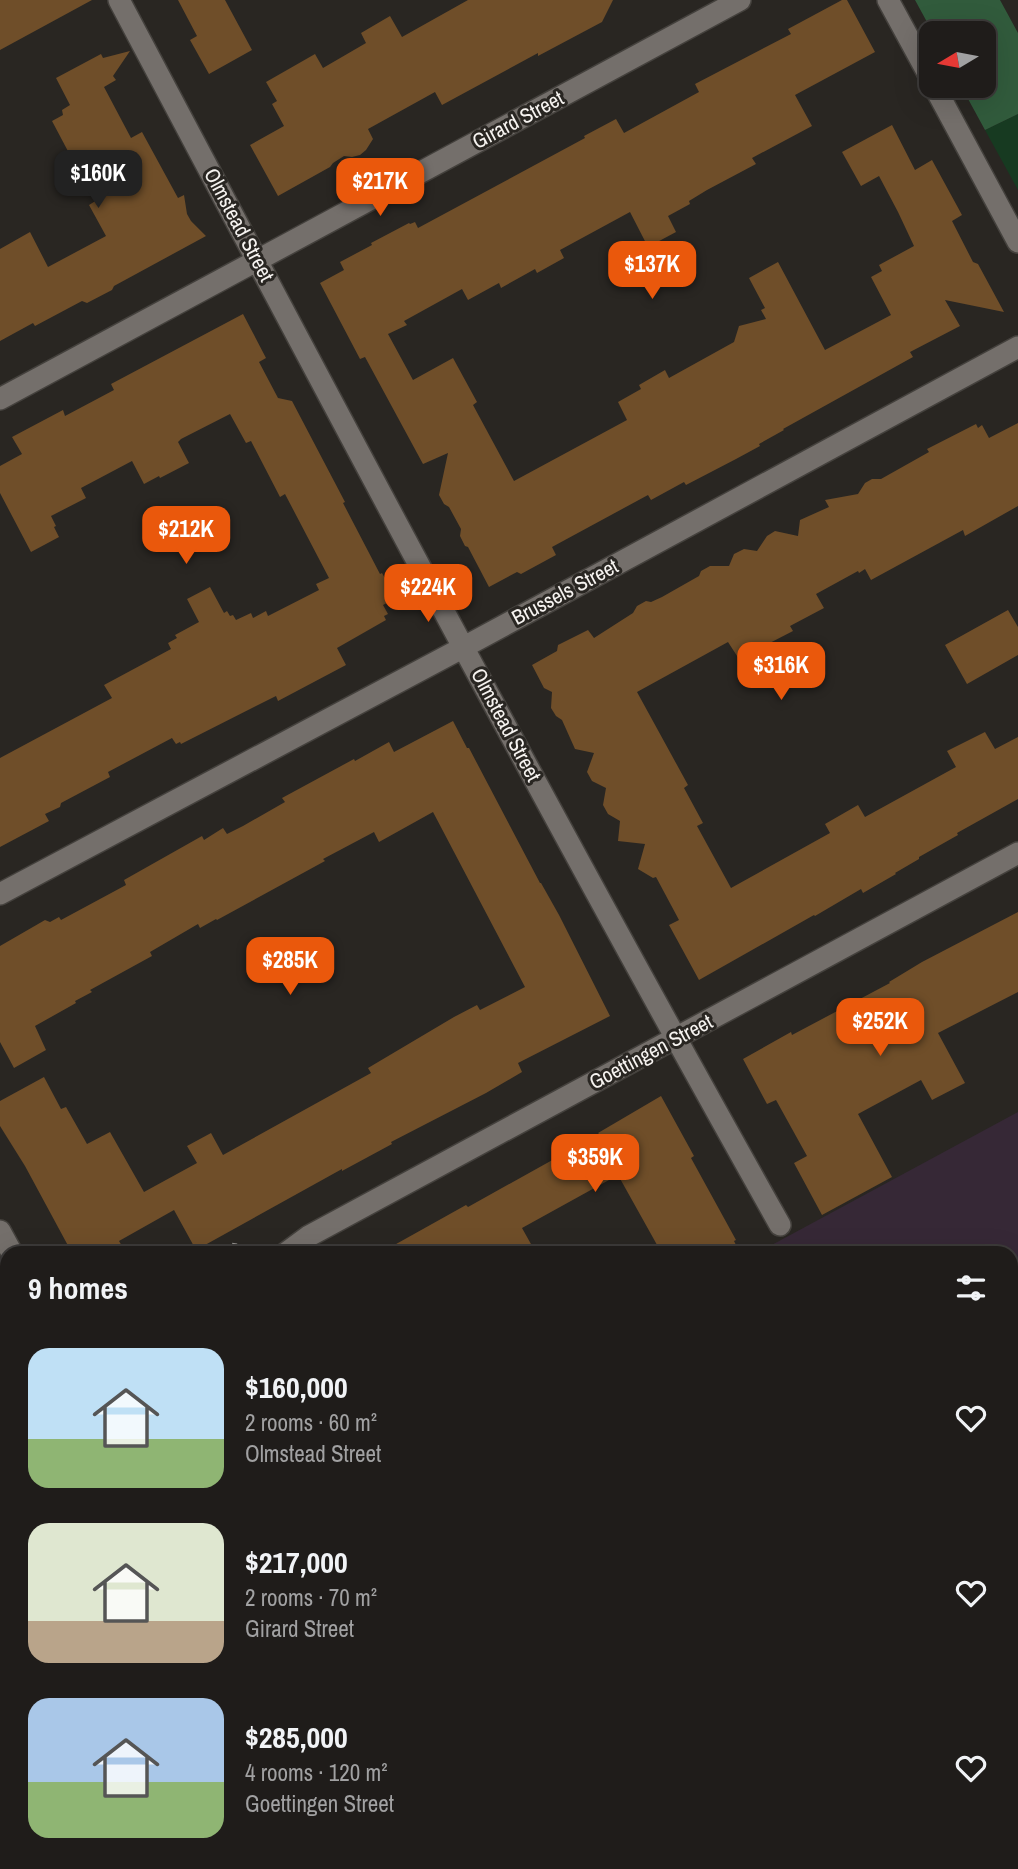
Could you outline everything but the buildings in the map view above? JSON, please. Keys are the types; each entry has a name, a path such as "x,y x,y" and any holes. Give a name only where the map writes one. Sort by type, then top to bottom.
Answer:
{"street":[{"name":"Olmstead Street","path":"119,0 464,647 780,1225"},
{"name":"Girard Street","path":"0,399 740,0"},
{"path":"888,0 919,57"},
{"path":"940,98 1018,242"},
{"name":"Brussels Street","path":"0,894 1018,347"},
{"name":"Goettingen Street","path":"295,1246 1018,853"}],"shaded area":[{"path":"1018,1112 1018,1246 770,1246"}],"green space":[{"path":"915,0 1000,0 1018,33 1018,114 985,130 968,98 996,98 996,21 926,21"},
{"path":"1018,114 1018,190 985,130"}]}
